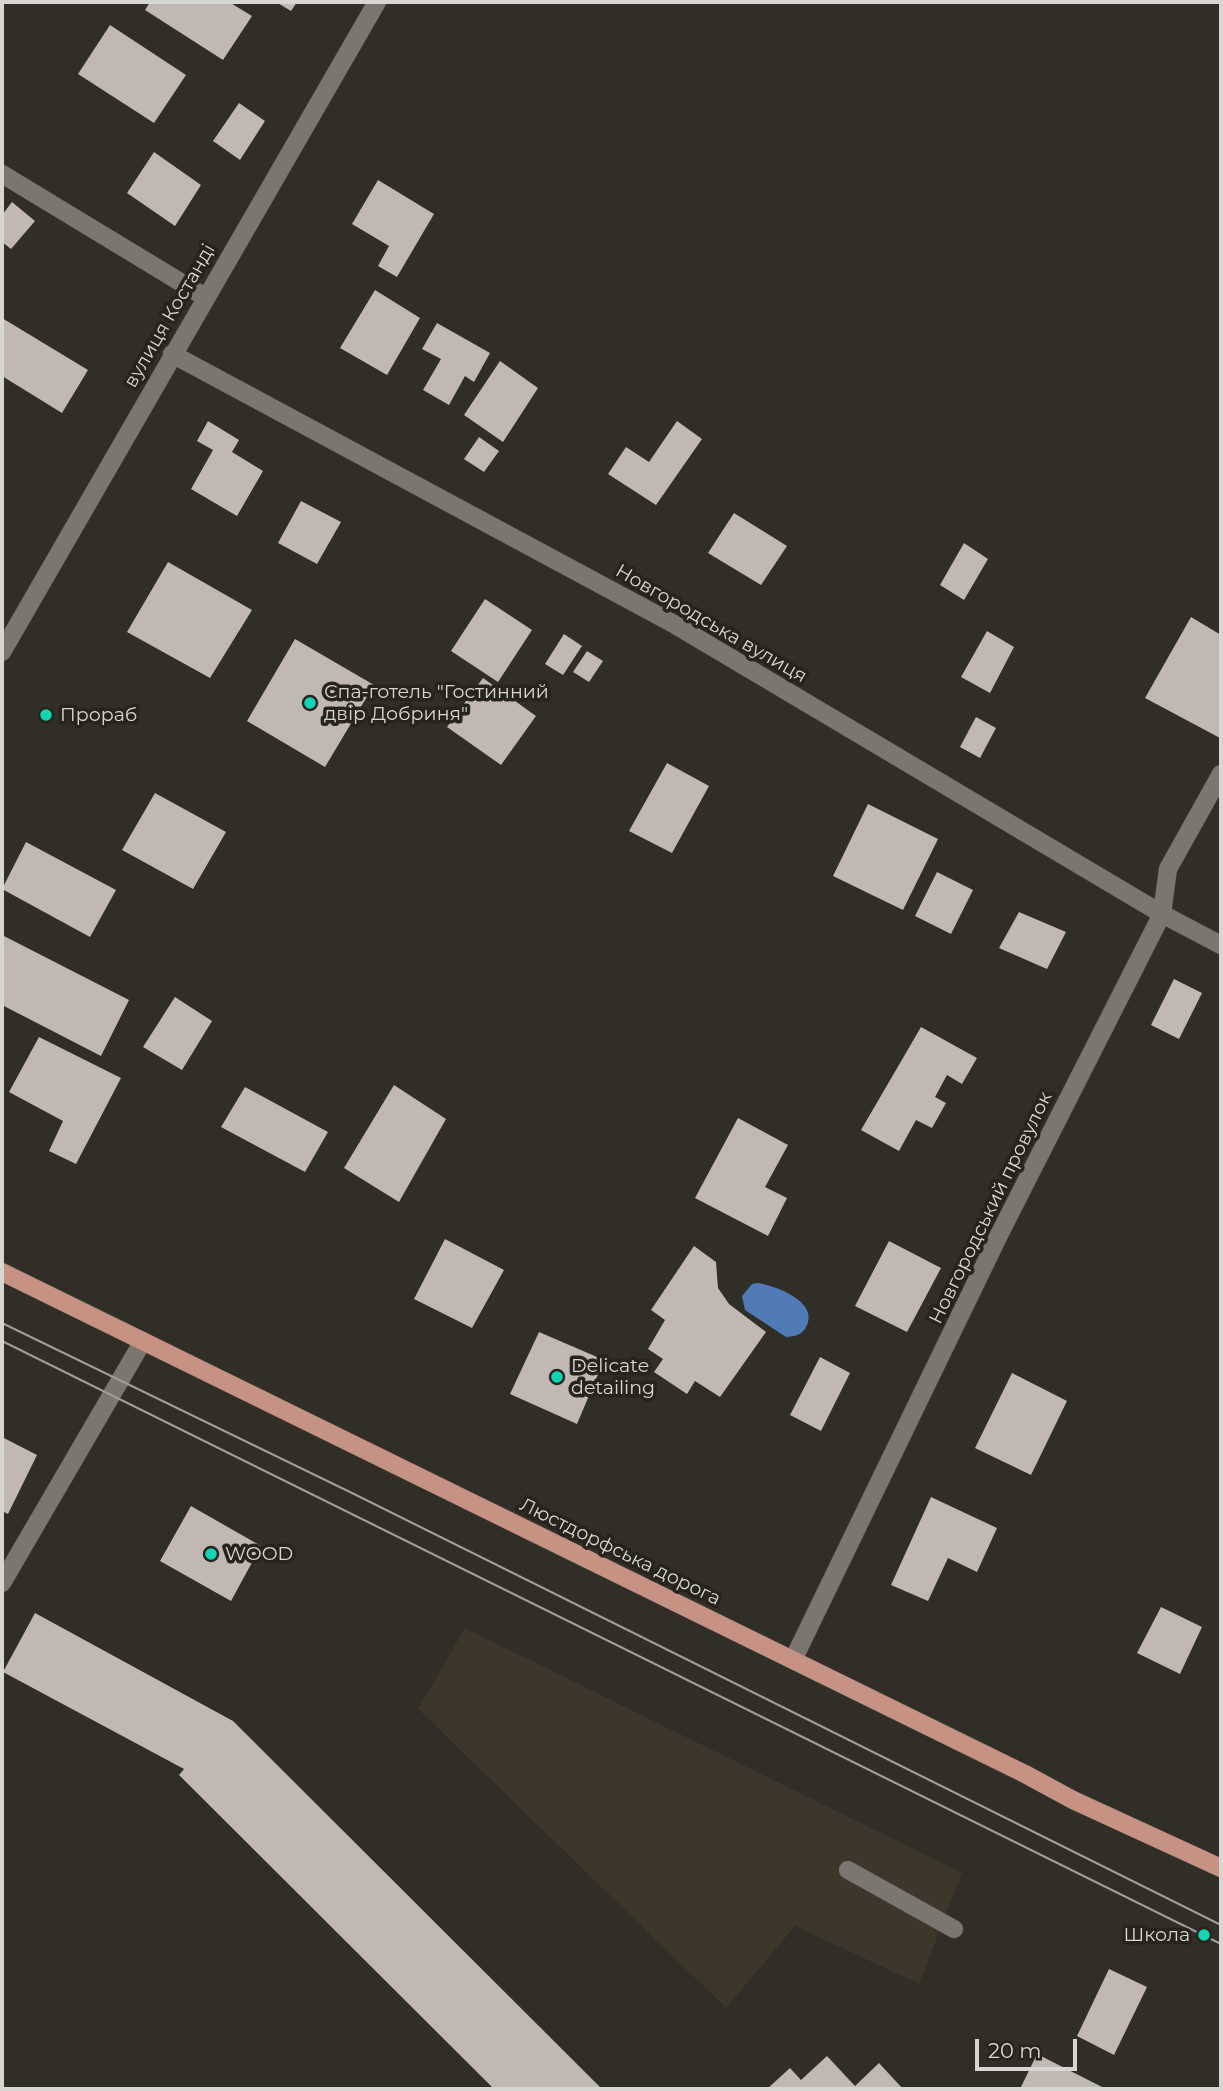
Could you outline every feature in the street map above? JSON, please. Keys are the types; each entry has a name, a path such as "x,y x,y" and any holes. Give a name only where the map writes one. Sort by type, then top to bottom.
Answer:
{"main road":[{"name":"Люстдорфська дорога","path":"2,1272 1013,1768 1073,1800 1221,1868"}],"street":[{"name":"вулиця Костанді","path":"2,652 377,2"},
{"path":"2,174 205,297"},
{"name":"Новгородська вулиця","path":"172,354 672,623 1162,914 1221,945"},
{"name":"Новгородський провулок","path":"793,1660 999,1235 1162,914 1168,869 1221,774"},
{"path":"2,1583 144,1341"},
{"path":"848,1870 954,1928"}],"shaded area":[{"path":"465,1628 962,1873 919,1984 795,1926 726,2008 418,1709"}],"water":[{"path":"758,1283 786,1292 803,1304 808,1311 809,1320 803,1331 786,1337 745,1310 742,1296 752,1284"}],"building":[{"path":"150,2 229,2 252,16 223,60 145,10"},
{"path":"276,2 297,2 291,11"},
{"path":"110,25 186,75 154,123 78,74"},
{"path":"239,103 265,121 240,160 213,141"},
{"path":"154,152 201,185 175,226 127,193"},
{"path":"378,180 434,214 397,277 378,266 389,246 352,224"},
{"path":"12,202 35,221 11,249 2,242 2,215"},
{"path":"375,290 420,318 387,375 340,348"},
{"path":"2,318 88,370 62,413 2,376"},
{"path":"437,323 490,353 474,382 465,376 449,405 423,390 441,359 422,349"},
{"path":"500,361 538,388 503,442 464,415"},
{"path":"208,421 239,440 232,452 263,471 237,516 191,489 213,450 197,441"},
{"path":"677,421 702,439 656,505 608,474 626,447 649,462"},
{"path":"479,437 499,451 484,472 464,459"},
{"path":"301,501 341,522 317,564 278,543"},
{"path":"734,513 787,546 761,585 708,553"},
{"path":"964,543 988,559 964,600 940,585"},
{"path":"168,562 252,610 210,678 127,632"},
{"path":"485,599 532,630 498,682 451,651"},
{"path":"1191,617 1221,635 1220,738 1145,698"},
{"path":"987,631 1014,647 990,693 961,677"},
{"path":"564,634 582,646 563,675 545,664"},
{"name":"Спа-готель \"Гостинний двір Добриня\"","path":"295,639 374,685 325,767 247,721"},
{"path":"587,651 603,661 589,682 573,672"},
{"path":"483,678 536,716 501,765 447,727"},
{"path":"976,717 996,728 980,758 960,747"},
{"path":"667,763 709,786 672,853 629,831"},
{"path":"155,793 226,832 193,889 122,850"},
{"path":"868,804 938,839 903,910 833,876"},
{"path":"26,842 116,890 90,937 2,889"},
{"path":"937,872 973,890 951,934 915,916"},
{"path":"1019,912 1066,932 1047,969 999,948"},
{"path":"2,935 129,1000 101,1056 2,1005"},
{"path":"1174,979 1202,993 1179,1039 1151,1025"},
{"path":"175,997 212,1021 182,1070 143,1047"},
{"path":"921,1027 977,1058 962,1084 947,1075 935,1097 946,1103 932,1128 916,1120 899,1151 861,1130"},
{"path":"39,1037 121,1078 76,1164 49,1151 63,1121 9,1092"},
{"path":"394,1085 446,1119 399,1202 344,1168"},
{"path":"245,1087 328,1132 305,1172 221,1127"},
{"path":"738,1118 788,1145 765,1187 787,1198 768,1236 695,1198"},
{"path":"445,1239 504,1270 472,1328 414,1299"},
{"path":"889,1241 941,1268 907,1332 855,1306"},
{"path":"694,1246 716,1262 718,1288 729,1304 766,1332 720,1397 695,1381 687,1394 654,1372 663,1359 648,1349 665,1320 651,1310"},
{"name":"Delicate detailing","path":"539,1332 604,1360 577,1424 510,1394"},
{"path":"820,1357 850,1373 821,1431 790,1415"},
{"path":"1012,1373 1067,1401 1031,1475 975,1448"},
{"path":"2,1437 37,1455 8,1514 2,1511"},
{"path":"931,1497 997,1528 977,1572 948,1558 928,1601 891,1585"},
{"name":"WOOD","path":"191,1506 261,1546 231,1601 160,1561"},
{"path":"1161,1607 1202,1627 1180,1674 1137,1653"},
{"path":"35,1613 233,1721 602,2089 494,2089 179,1775 184,1769 3,1672"},
{"path":"1109,1969 1147,1987 1114,2055 1077,2036"},
{"path":"1037,2054 1106,2089 1020,2089"},
{"path":"827,2056 855,2086 879,2063 903,2089 767,2089 790,2068 801,2080"}],"tram line":[{"path":"2,1323 352,1493 1221,1925"},
{"path":"2,1341 1221,1944"}],"place":[{"name":"Спа-готель \"Гостинний двір Добриня\"","path":"310,703"},
{"name":"Прораб","path":"46,715"},
{"name":"Delicate detailing","path":"557,1377"},
{"name":"WOOD","path":"211,1554"},
{"name":"Школа","path":"1204,1935"}]}
